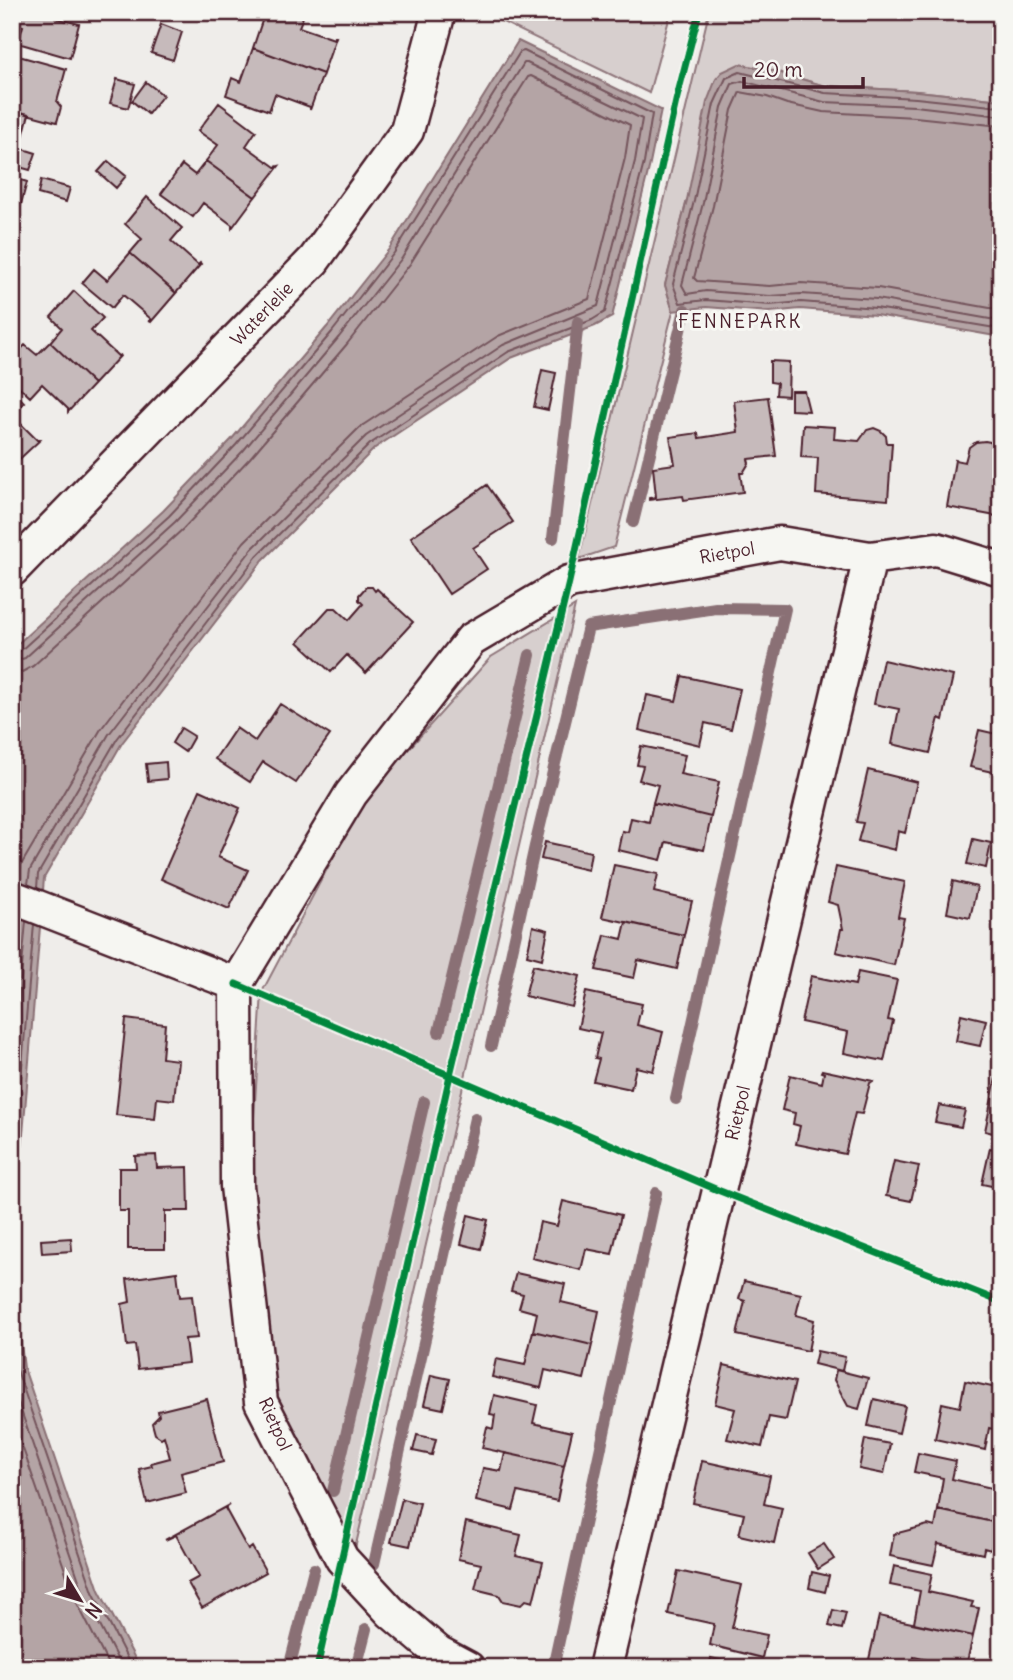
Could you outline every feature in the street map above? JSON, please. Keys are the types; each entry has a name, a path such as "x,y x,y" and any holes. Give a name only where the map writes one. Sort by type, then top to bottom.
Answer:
{"street":[{"name":"Waterlelie","path":"12,570 314,260 407,131 439,12"},
{"name":"Rietpol","path":"468,1668 439,1652 391,1612 342,1559 261,1402 237,1186 236,984 351,794 471,640 569,582 780,543 870,558 936,549 1001,569"},
{"name":"Rietpol","path":"605,1668 870,558"},
{"path":"12,897 236,984"}],"shaded area":[{"path":"482,12 671,12 649,93"},
{"path":"709,12 987,12 1001,18 1001,100 917,91 825,86 774,71 687,200 665,285 673,311 614,547 579,559"},
{"path":"575,606 354,1553 277,1410 248,1212 262,992 364,799 491,657"}],"water":[{"path":"518,41 661,110 612,317 511,358 375,448 263,560 122,743 44,878 12,1269 12,649 163,511 231,440 327,327 389,249"},
{"path":"739,64 825,86 917,91 1001,100 1001,337 876,315 800,309 770,312 706,307 673,311 665,285 687,200 707,102 716,79 722,72"},
{"path":"12,1271 24,1368 99,1590 140,1668 12,1667"}],"building":[{"path":"12,12 58,12 56,18 79,24 70,58 18,43 23,26 12,24"},
{"path":"257,12 305,12 299,27 334,39 336,37 323,74 253,48 264,15"},
{"path":"161,24 182,32 173,60 151,53"},
{"path":"253,48 323,74 310,110 310,107 275,94 269,111 226,95 232,78 241,82"},
{"path":"15,55 66,69 57,102 61,107 57,122 12,110 12,64"},
{"path":"117,79 135,84 128,108 110,103"},
{"path":"146,82 163,95 148,114 132,101"},
{"path":"219,103 256,131 246,146 275,167 279,166 255,197 206,161 218,145 198,131"},
{"path":"12,110 29,114 20,148 36,153 30,170 12,165"},
{"path":"108,161 126,176 116,188 98,172"},
{"path":"206,161 255,197 232,228 232,225 203,203 193,217 161,194 182,165 195,175"},
{"path":"12,177 27,182 18,215 12,213"},
{"path":"41,180 70,188 66,202 38,194"},
{"path":"147,197 182,228 171,241 198,265 201,264 176,293 130,253 142,239 125,224"},
{"path":"130,253 176,293 151,322 151,319 123,295 112,308 82,283 94,269 107,280"},
{"path":"74,291 103,318 91,331 118,356 121,355 94,384 50,342 62,328 51,317"},
{"path":"50,342 94,384 68,412 42,384 30,397 12,380 12,358 25,345 37,355"},
{"path":"770,361 789,362 788,396 776,395 777,383 770,382"},
{"path":"542,370 556,373 548,410 534,407"},
{"path":"12,390 24,402 12,414"},
{"path":"791,391 804,391 809,411 791,410"},
{"path":"768,397 776,456 748,459 749,463 743,473 740,473 743,492 684,500 683,496 649,500 656,497 653,467 675,464 670,437 698,433 699,438 738,432 734,401"},
{"path":"12,415 40,440 12,466"},
{"path":"803,425 835,427 834,439 859,441 867,430 874,428 881,431 886,436 887,443 892,443 888,500 816,494 818,458 801,457"},
{"path":"976,442 1001,444 1001,517 947,507 955,460 965,462 969,447"},
{"path":"487,485 513,522 473,548 487,569 449,594 411,537"},
{"path":"366,587 372,587 375,591 377,589 413,622 366,673 347,655 331,672 298,642 329,608 336,608 349,620 363,604 359,595"},
{"path":"883,660 953,676 943,720 939,718 930,753 892,744 899,709 874,704"},
{"path":"682,676 740,689 731,729 705,723 700,745 639,730 647,695 676,701"},
{"path":"280,704 330,735 296,783 263,762 250,782 215,759 236,728 255,741"},
{"path":"181,728 194,736 185,752 172,743"},
{"path":"979,730 1001,735 1001,774 970,767"},
{"path":"641,746 685,755 680,774 719,782 711,817 653,803 658,785 639,780 643,766 637,765"},
{"path":"166,762 167,779 148,781 146,764"},
{"path":"868,770 917,782 905,833 898,831 895,850 858,841 863,823 856,822"},
{"path":"200,790 240,808 218,857 248,870 229,909 161,879"},
{"path":"653,803 711,817 704,850 666,842 661,860 618,850 622,831 628,832 631,818 649,822"},
{"path":"973,839 991,843 986,868 967,864"},
{"path":"545,842 591,852 588,870 541,859"},
{"path":"614,865 658,874 654,892 692,901 684,935 602,917"},
{"path":"836,867 905,882 898,917 904,918 894,965 836,952 843,929 838,905 828,902"},
{"path":"953,881 977,887 970,918 947,913"},
{"path":"626,922 684,935 677,969 638,960 634,978 596,970 605,935 622,939"},
{"path":"533,926 548,930 542,959 527,955"},
{"path":"533,965 580,976 572,1007 525,996"},
{"path":"858,972 897,980 888,1020 893,1021 884,1061 844,1053 848,1032 801,1022 811,976 855,985"},
{"path":"586,992 642,1004 637,1025 663,1032 653,1071 636,1067 631,1089 593,1081 599,1059 595,1058 601,1033 578,1028"},
{"path":"961,1014 986,1020 980,1046 956,1041"},
{"path":"126,1019 165,1024 162,1058 178,1060 174,1100 157,1098 155,1119 116,1115"},
{"path":"822,1070 873,1081 870,1083 862,1114 855,1113 845,1154 796,1144 800,1126 793,1124 795,1113 782,1110 790,1075 822,1083"},
{"path":"996,1078 1001,1079 1001,1135 985,1131"},
{"path":"939,1105 965,1110 961,1127 935,1122"},
{"path":"990,1148 1001,1150 1001,1188 982,1184"},
{"path":"156,1155 157,1168 188,1167 189,1211 165,1211 165,1249 128,1249 128,1211 119,1211 119,1168 136,1168 135,1156"},
{"path":"894,1161 919,1166 911,1201 886,1196"},
{"path":"563,1201 621,1215 612,1254 586,1249 581,1270 532,1258 540,1222 557,1226"},
{"path":"468,1215 488,1220 481,1249 461,1244"},
{"path":"71,1238 72,1251 42,1253 41,1240"},
{"path":"177,1272 180,1297 192,1296 197,1338 185,1339 188,1363 138,1369 135,1345 127,1346 122,1304 130,1302 127,1279"},
{"path":"516,1273 565,1284 561,1302 599,1311 592,1345 533,1331 537,1313 519,1308 523,1294 511,1291"},
{"path":"744,1281 801,1294 796,1315 814,1320 808,1351 737,1335 745,1301 739,1299"},
{"path":"533,1331 592,1345 584,1379 545,1370 541,1388 492,1377 496,1359 525,1365"},
{"path":"817,1351 845,1357 842,1371 814,1364"},
{"path":"724,1365 795,1382 786,1420 769,1417 762,1447 727,1439 735,1409 715,1404"},
{"path":"836,1370 868,1378 859,1409 848,1406 834,1380"},
{"path":"431,1375 450,1379 443,1409 424,1405"},
{"path":"965,1381 1001,1389 1001,1431 989,1428 985,1450 935,1439 942,1403 960,1407"},
{"path":"494,1395 537,1405 533,1423 572,1432 564,1466 482,1448 487,1427 493,1429 495,1415 490,1414"},
{"path":"207,1399 223,1462 181,1473 186,1493 147,1503 139,1469 170,1458 164,1436 161,1438 155,1434 152,1423 159,1416 158,1411"},
{"path":"874,1399 905,1406 899,1433 868,1426"},
{"path":"417,1435 436,1439 432,1455 413,1451"},
{"path":"865,1439 890,1444 884,1474 859,1469"},
{"path":"505,1453 564,1466 557,1501 518,1492 513,1510 476,1501 483,1468 501,1471"},
{"path":"918,1453 956,1461 952,1479 996,1489 995,1494 1001,1495 997,1523 938,1510 943,1478 914,1472"},
{"path":"702,1461 770,1476 764,1504 782,1508 774,1543 739,1535 744,1514 693,1503"},
{"path":"402,1499 420,1503 410,1546 391,1542"},
{"path":"229,1505 225,1508 248,1550 252,1547 266,1572 202,1608 188,1583 199,1577 176,1535 165,1540"},
{"path":"938,1510 997,1523 991,1550 984,1548 983,1554 938,1544 933,1565 890,1556 894,1534 928,1525 935,1527"},
{"path":"466,1522 521,1535 516,1556 543,1562 533,1602 526,1600 521,1605 503,1601 499,1595 475,1589 481,1564 458,1559"},
{"path":"824,1544 834,1559 818,1569 808,1553"},
{"path":"894,1566 932,1574 928,1592 973,1602 971,1607 979,1608 973,1636 914,1623 920,1591 890,1585"},
{"path":"678,1571 742,1585 732,1628 767,1635 762,1658 710,1645 714,1624 668,1614"},
{"path":"812,1572 829,1576 825,1592 809,1588"},
{"path":"833,1610 846,1613 842,1629 829,1626"},
{"path":"879,1616 973,1636 967,1662 960,1661 959,1667 914,1657 912,1668 867,1668"},
{"path":"711,1658 747,1666 709,1668"}],"waterway":[{"path":"633,522 685,310"},
{"path":"553,538 578,322"},
{"path":"491,1046 535,846 588,627 716,608 785,609 676,1099"},
{"path":"439,1032 530,655"},
{"path":"333,1491 424,1102"},
{"path":"374,1564 475,1118"},
{"path":"553,1668 656,1193"},
{"path":"289,1668 314,1569"},
{"path":"356,1668 366,1629"}],"cycle path":[{"path":"317,1668 450,1075 569,582 676,101 699,12"},
{"path":"236,984 720,1191 1001,1302"}],"district":[{"name":"FENNEPARK","path":"740,321"}]}
